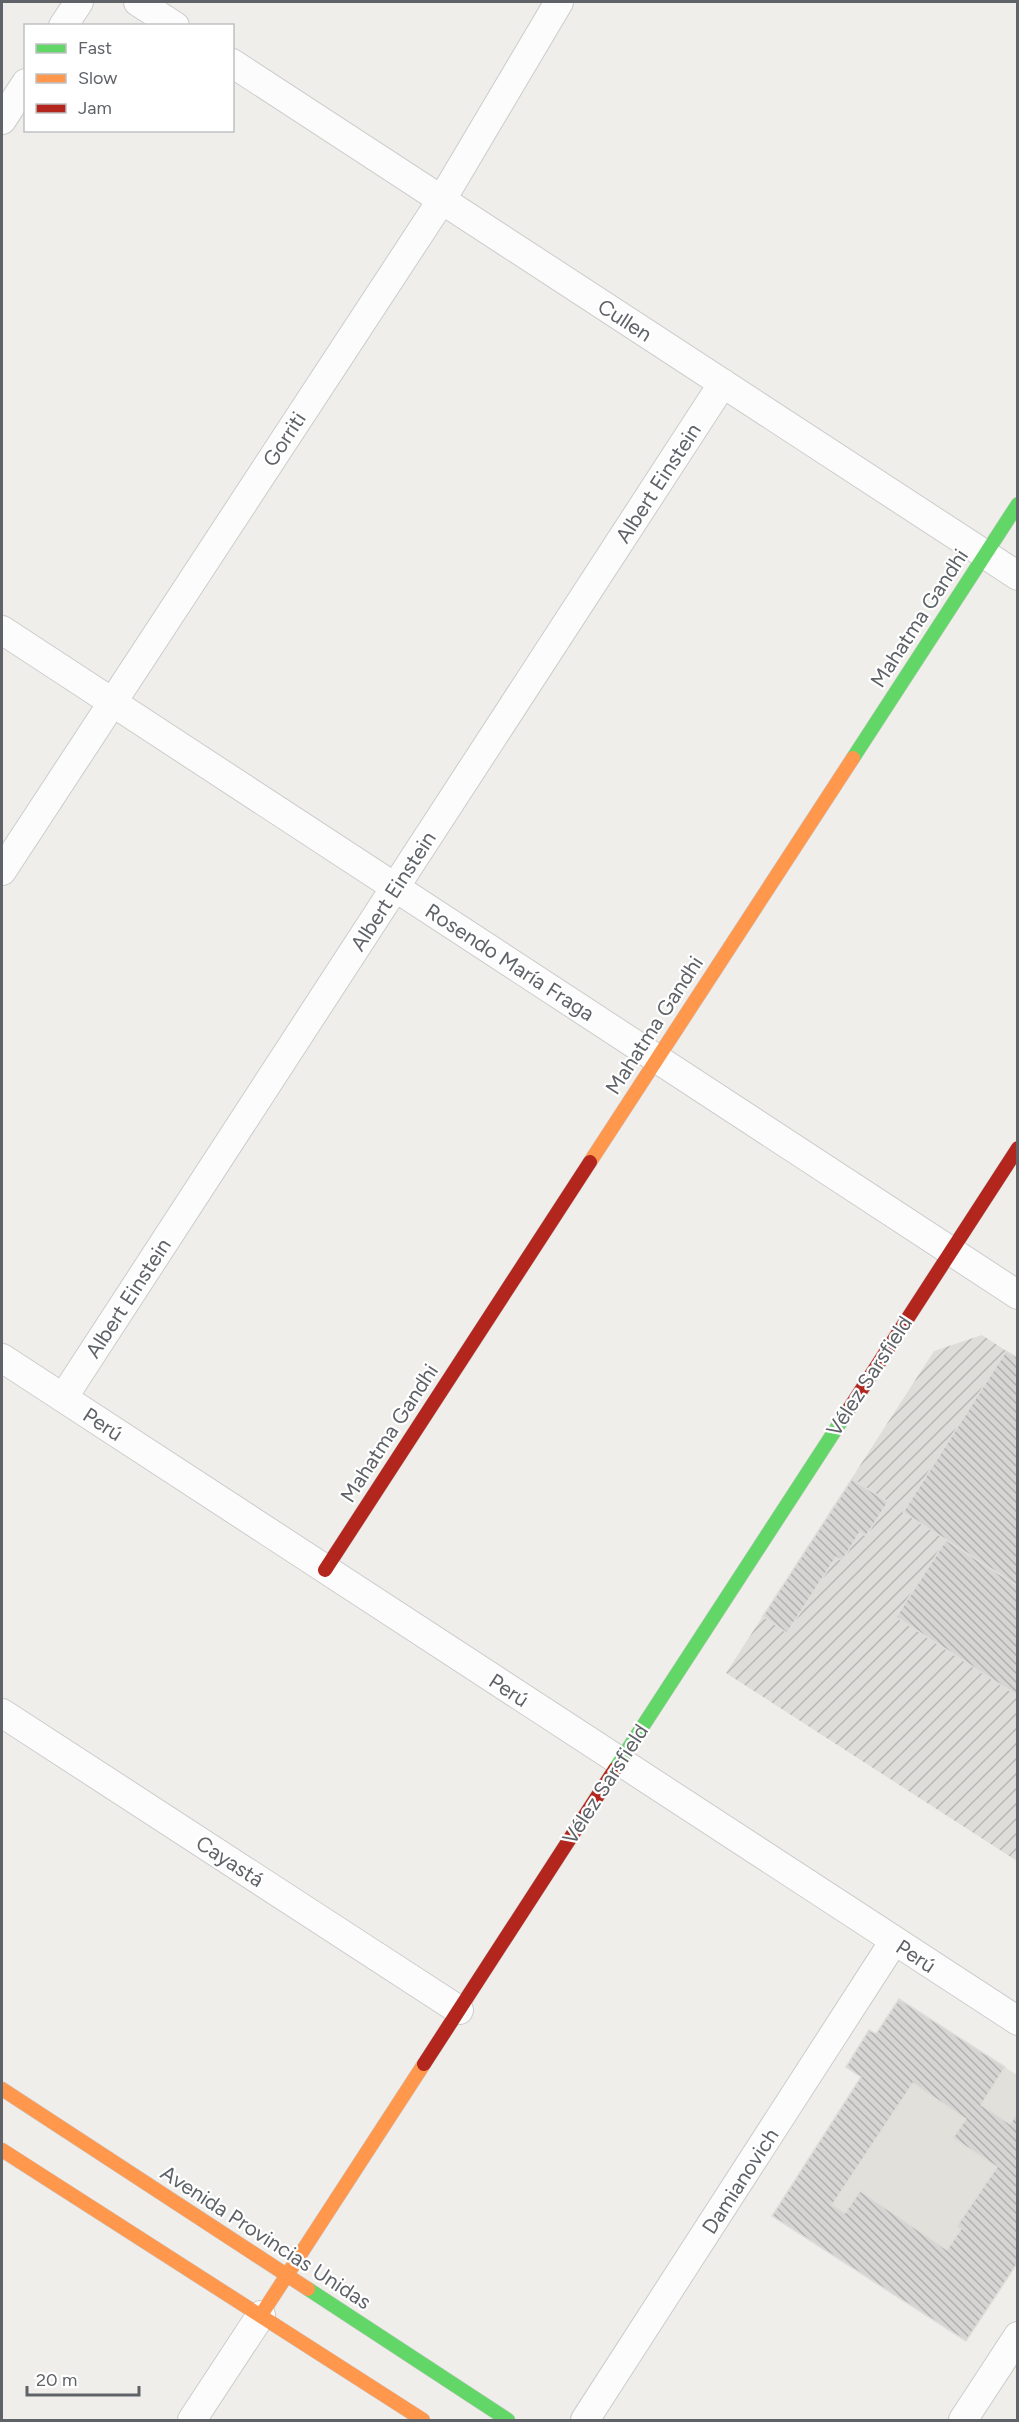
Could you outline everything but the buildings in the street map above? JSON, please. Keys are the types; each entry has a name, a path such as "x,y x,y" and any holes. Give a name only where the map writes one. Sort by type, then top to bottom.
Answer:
{"street":[{"path":"64,24 79,2"},
{"path":"138,2 172,24"},
{"name":"Gorriti","path":"2,871 441,201 559,2"},
{"name":"Cullen","path":"234,64 1017,576"},
{"path":"2,120 24,86"},
{"name":"Albert Einstein","path":"63,1398 723,383"},
{"name":"Mahatma Gandhi","path":"325,1570 1017,504"},
{"name":"Rosendo María Fraga","path":"2,630 1017,1295"},
{"name":"Vélez Sarsfield","path":"192,2421 1017,1148"},
{"name":"Perú","path":"2,1358 1017,2021"},
{"name":"Cayastá","path":"2,1713 459,2010"},
{"name":"Damianovich","path":"585,2421 894,1941"},
{"name":"Avenida Provincias Unidas","path":"2,2089 508,2421"},
{"path":"2,2150 423,2421"},
{"path":"963,2421 1017,2336"}],"shaded area":[{"path":"982,1335 1017,1358 1017,1861 726,1673 934,1351"},
{"path":"899,1999 1017,2075 1017,2262 966,2341 772,2216 861,2077 846,2067 869,2030 876,2034"}],"traffic: fast":[{"path":"853,758 1018,504"},
{"path":"615,1769 849,1409"},
{"path":"308,2289 508,2420"}],"traffic: slow":[{"path":"590,1162 853,758"},
{"path":"261,2315 424,2064"},
{"path":"2,2089 308,2289"},
{"path":"2,2150 423,2420"}],"traffic: jam":[{"path":"849,1409 1018,1148"},
{"path":"325,1570 590,1162"},
{"path":"424,2064 615,1769"}]}
